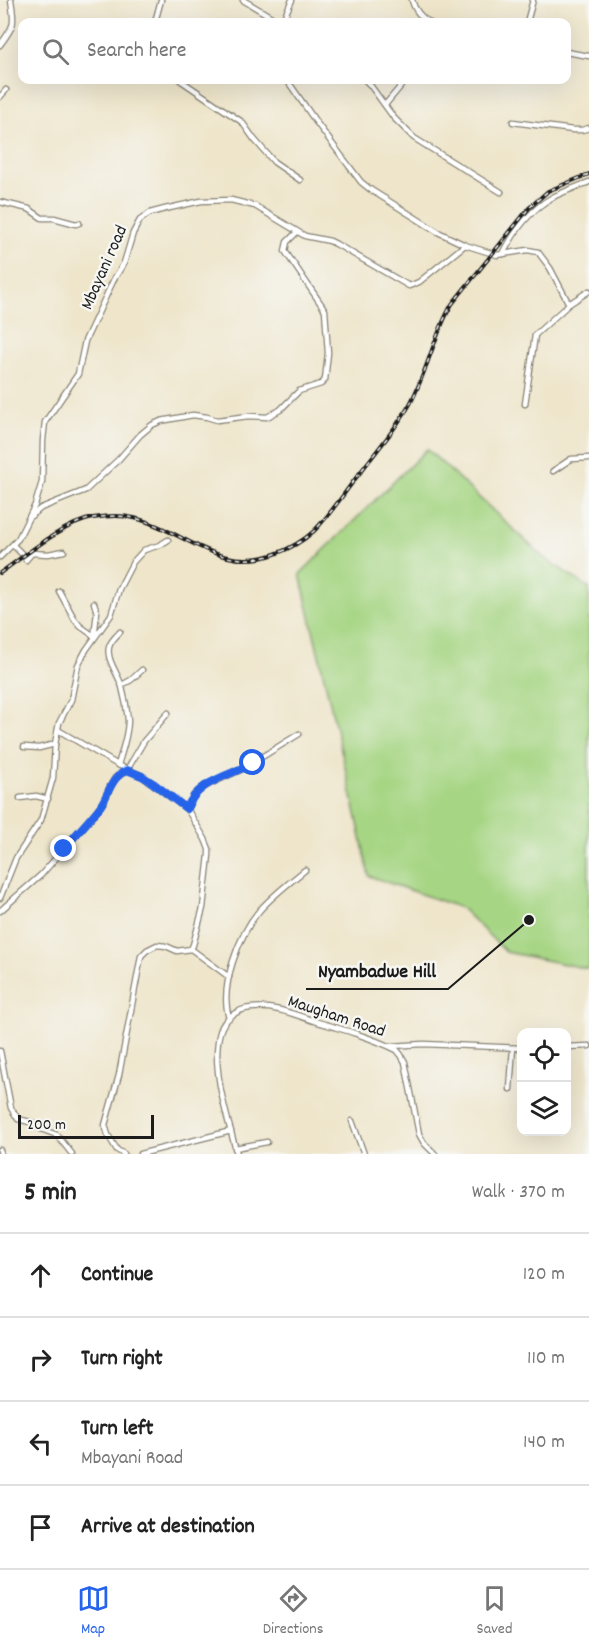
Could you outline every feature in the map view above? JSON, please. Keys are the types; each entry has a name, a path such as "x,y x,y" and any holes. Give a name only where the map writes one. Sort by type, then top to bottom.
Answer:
{"street":[{"path":"0,45 14,22 10,0"},
{"path":"156,18 161,0"},
{"path":"243,0 274,18"},
{"path":"283,18 292,0"},
{"path":"412,0 413,6 422,18"},
{"path":"528,18 532,0"},
{"path":"571,53 589,56"},
{"path":"186,84 239,119 274,162 300,180"},
{"path":"290,84 366,186 438,232 465,245 497,255 528,250 538,252 550,268 569,304"},
{"path":"369,84 394,118 414,138 501,192"},
{"path":"385,105 402,84"},
{"path":"0,97 6,90"},
{"path":"513,122 573,130 589,128"},
{"path":"503,254 511,239 530,215 551,198 589,182"},
{"name":"Mbayani road","path":"0,557 18,539 35,505 42,482 45,422 78,374 85,341 124,263 133,233 140,220 147,214 207,200 231,200 255,206 286,223 297,232 330,242 409,286 419,282 465,245"},
{"path":"0,202 28,209 42,218 79,223"},
{"path":"28,518 40,508 86,490 152,425 193,415 217,420 249,416 267,417 279,410 299,391 321,384 325,380 328,362 325,310 285,251 287,242 297,232"},
{"path":"525,404 535,334 569,304 589,291"},
{"path":"553,471 571,459 589,458"},
{"path":"0,898 16,858 38,827 48,799 53,778 58,730 61,719 72,700 78,665 111,615 122,583 133,562 144,550 168,540"},
{"path":"13,545 26,560 32,553 48,554 64,551"},
{"path":"59,591 80,626 94,638"},
{"path":"94,603 96,612 94,638"},
{"path":"118,765 128,722 122,685 112,663 109,649 120,632"},
{"path":"122,685 142,670"},
{"path":"0,911 55,861 101,806 115,778 127,770 144,741 168,713"},
{"path":"58,730 127,770 142,776 187,809 205,839 210,855 203,908 191,949"},
{"path":"187,809 194,795 205,786 244,768 299,734"},
{"path":"24,747 39,748 55,744"},
{"path":"20,798 36,796 48,799"},
{"path":"237,1154 221,1091 218,1068 219,1034 229,1018 227,1008 229,977 233,960 257,914 274,895 304,870"},
{"path":"124,1154 117,1150 105,1125 119,1075 141,956 157,945 177,951 191,949 229,977"},
{"name":"Maugham Road","path":"229,1018 247,1008 263,1007 355,1033 397,1050 405,1062 419,1134 435,1154"},
{"path":"388,1046 423,1044 517,1048"},
{"path":"571,1047 589,1046"},
{"path":"510,1089 513,1048"},
{"path":"0,1051 11,1108 15,1116 21,1121 34,1123 41,1129 57,1135 72,1154"},
{"path":"352,1121 364,1154"},
{"path":"140,1154 231,1131"},
{"path":"235,1148 267,1142"},
{"path":"0,1149 1,1154"}],"green space":[{"path":"427,449 543,557 589,588 589,969 506,952 461,908 369,876 300,574"}],"railway":[{"path":"0,573 45,541 81,521 93,518 119,516 134,518 219,555 236,558 255,559 275,554 301,541 326,518 410,404 452,304 529,208 548,191 589,174"}],"place":[{"name":"Nyambadwe Hill","path":"529,920"}],"route":[{"path":"64,849 101,806 117,776 127,770 153,783 187,809 191,799 199,790 253,763"}]}
